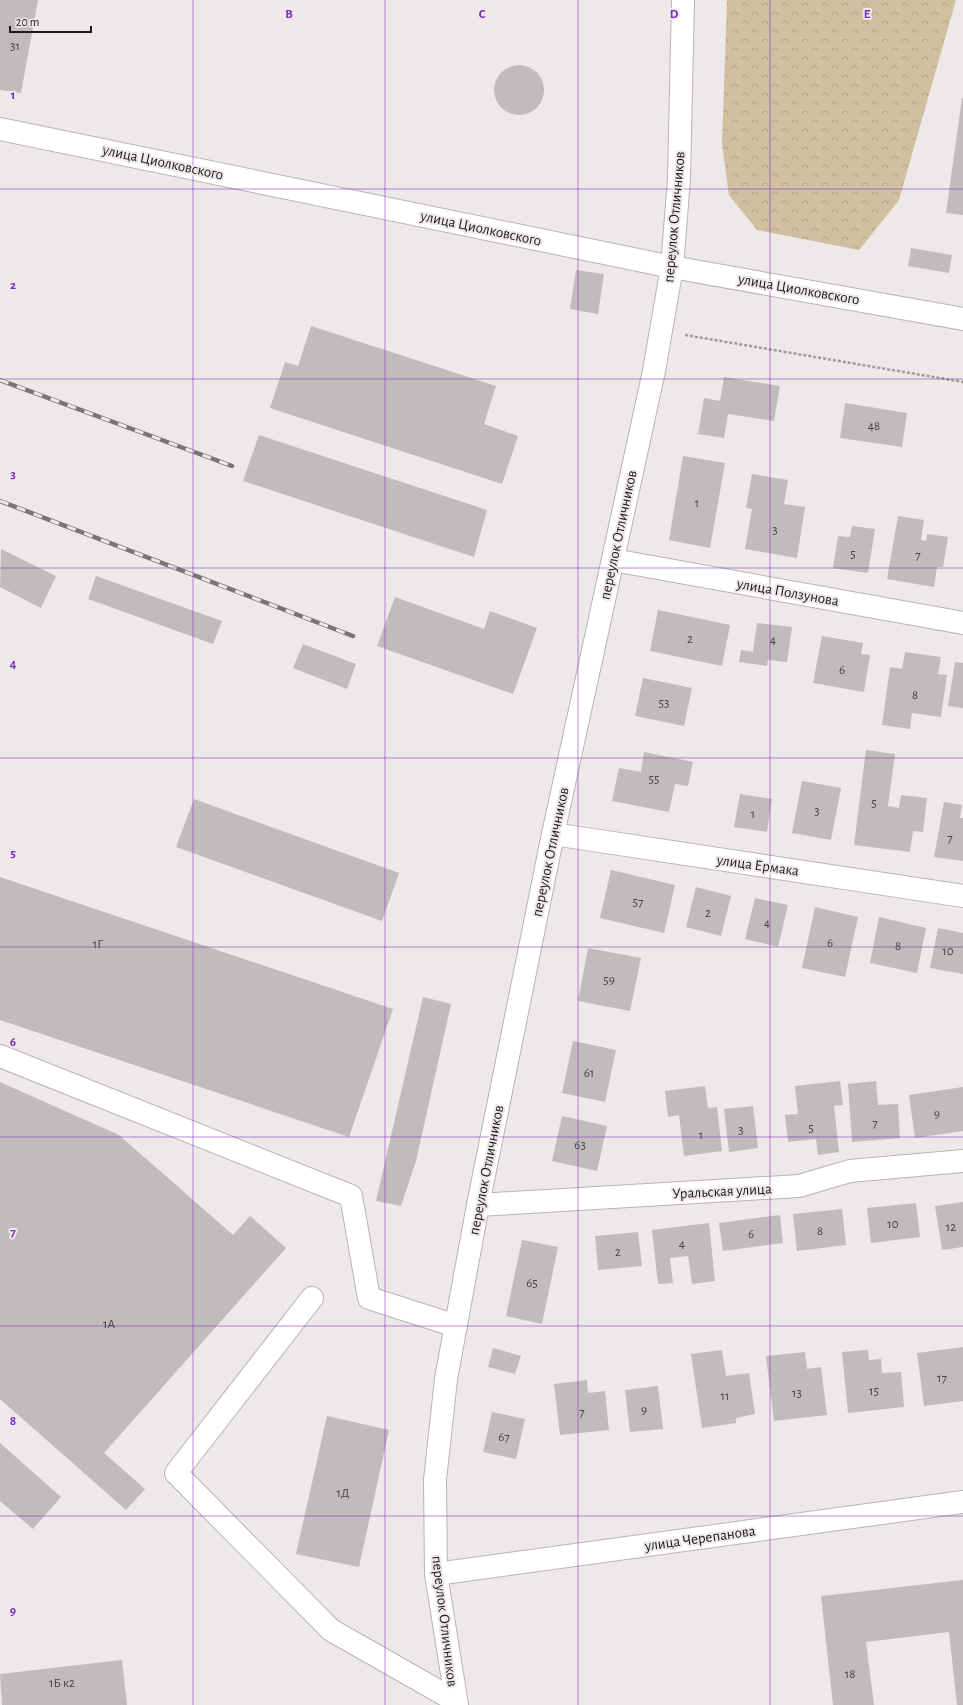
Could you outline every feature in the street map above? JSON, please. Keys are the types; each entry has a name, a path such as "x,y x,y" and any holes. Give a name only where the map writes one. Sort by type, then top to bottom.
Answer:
{"street":[{"name":"переулок Отличников","path":"456,1703 436,1574 435,1480 446,1379 478,1205 553,834 654,371 672,267 679,179 683,0"},
{"name":"улица Циолковского","path":"0,129 672,267 963,319"},
{"name":"улица Ползунова","path":"613,560 963,624"},
{"name":"улица Ермака","path":"553,834 963,896"},
{"path":"0,1056 351,1196 369,1298 456,1326"},
{"name":"Уральская улица","path":"478,1205 799,1186 850,1171 963,1161"},
{"path":"312,1298 176,1473 331,1630 456,1703"},
{"name":"улица Черепанова","path":"436,1574 963,1502"}],"path":[{"path":"661,331 963,382"}],"green space":[{"path":"727,0 956,0 899,200 859,250 757,230 729,195 722,144"}],"building":[{"path":"0,0 38,0 21,93 0,90"},
{"path":"514,65 524,65 537,72 544,85 544,95 537,108 524,115 514,115 505,111 498,104 494,95 494,85 498,76 505,69"},
{"path":"963,98 963,215 946,213"},
{"path":"911,248 952,255 949,273 908,266"},
{"path":"576,270 604,274 598,314 570,309"},
{"path":"311,326 496,386 484,424 518,436 502,484 270,408 285,362 298,366"},
{"path":"724,377 780,386 774,421 728,414 724,438 698,434 704,398 720,401"},
{"path":"845,403 907,413 902,447 840,438"},
{"path":"259,435 487,510 474,557 243,481"},
{"path":"683,456 725,463 710,548 669,540"},
{"path":"752,474 788,480 784,504 805,507 797,558 745,549 752,509 746,508"},
{"path":"898,516 924,520 921,540 926,541 927,534 948,537 943,567 937,567 934,587 887,579"},
{"path":"852,526 875,529 868,573 833,568 838,536 850,537"},
{"path":"1,549 56,576 41,608 0,587"},
{"path":"96,576 222,621 213,644 88,599"},
{"path":"395,597 484,629 490,611 537,628 513,694 377,646"},
{"path":"658,610 730,625 722,666 650,651"},
{"path":"757,623 792,627 787,662 768,660 767,666 739,662 741,650 753,652"},
{"path":"822,636 863,643 861,654 870,655 864,692 813,683"},
{"path":"303,644 356,664 347,689 293,668"},
{"path":"905,652 941,657 938,674 947,675 941,717 912,713 910,729 882,725 890,667 902,669"},
{"path":"955,662 963,663 963,708 948,706"},
{"path":"643,678 692,688 684,726 635,716"},
{"path":"866,750 895,754 888,806 899,808 901,795 927,798 923,832 913,831 910,852 854,845"},
{"path":"644,752 693,762 688,786 675,784 669,812 612,801 619,768 641,772"},
{"path":"802,781 841,788 831,840 792,833"},
{"path":"740,794 772,799 767,832 734,827"},
{"path":"194,799 399,873 382,921 176,847"},
{"path":"944,802 962,805 960,818 963,818 963,861 934,857"},
{"path":"611,870 675,885 664,933 600,918"},
{"path":"0,877 393,1009 349,1137 0,1020"},
{"path":"696,887 731,896 721,936 686,927"},
{"path":"755,898 788,905 778,947 745,939"},
{"path":"815,907 858,917 845,977 802,968"},
{"path":"879,917 926,928 917,973 870,963"},
{"path":"938,928 963,933 963,974 930,968"},
{"path":"588,948 641,958 630,1011 578,1001"},
{"path":"423,997 451,1004 416,1161 401,1206 376,1201"},
{"path":"573,1041 616,1050 605,1102 562,1093"},
{"path":"840,1081 843,1105 834,1106 839,1152 818,1155 816,1139 788,1142 785,1115 798,1114 795,1086"},
{"path":"876,1081 878,1105 898,1104 900,1138 852,1142 848,1084"},
{"path":"0,1082 119,1135 233,1235 250,1216 286,1248 104,1453 145,1489 126,1510 0,1399"},
{"path":"705,1086 708,1108 717,1107 722,1151 684,1156 679,1115 668,1117 665,1091"},
{"path":"963,1087 963,1131 915,1138 909,1095"},
{"path":"753,1106 758,1148 729,1152 724,1109"},
{"path":"562,1116 607,1126 597,1171 552,1161"},
{"path":"963,1202 963,1247 942,1250 935,1206"},
{"path":"916,1203 920,1237 871,1243 867,1208"},
{"path":"842,1209 846,1245 797,1251 793,1214"},
{"path":"780,1215 783,1243 723,1251 719,1223"},
{"path":"709,1223 715,1281 692,1284 688,1256 670,1258 673,1283 658,1284 652,1230"},
{"path":"638,1232 642,1266 598,1270 595,1236"},
{"path":"522,1240 558,1247 542,1324 506,1316"},
{"path":"963,1347 963,1401 924,1406 917,1353"},
{"path":"493,1348 521,1356 515,1374 488,1367"},
{"path":"722,1350 726,1376 749,1373 755,1414 736,1418 736,1423 702,1428 691,1354"},
{"path":"868,1350 869,1360 881,1359 882,1373 901,1372 904,1407 848,1413 842,1352"},
{"path":"805,1352 807,1369 821,1367 827,1415 774,1421 766,1356"},
{"path":"587,1380 588,1393 605,1391 609,1430 560,1435 554,1384"},
{"path":"658,1386 663,1429 630,1432 625,1390"},
{"path":"492,1412 525,1419 516,1459 483,1452"},
{"path":"327,1416 389,1430 359,1567 296,1554"},
{"path":"0,1443 61,1497 33,1529 0,1501"},
{"path":"963,1580 963,1705 957,1705 949,1632 866,1642 874,1705 833,1705 821,1596"},
{"path":"122,1660 127,1705 2,1705 0,1674"}],"railway":[{"path":"0,380 232,466"},
{"path":"0,501 353,636"}]}
